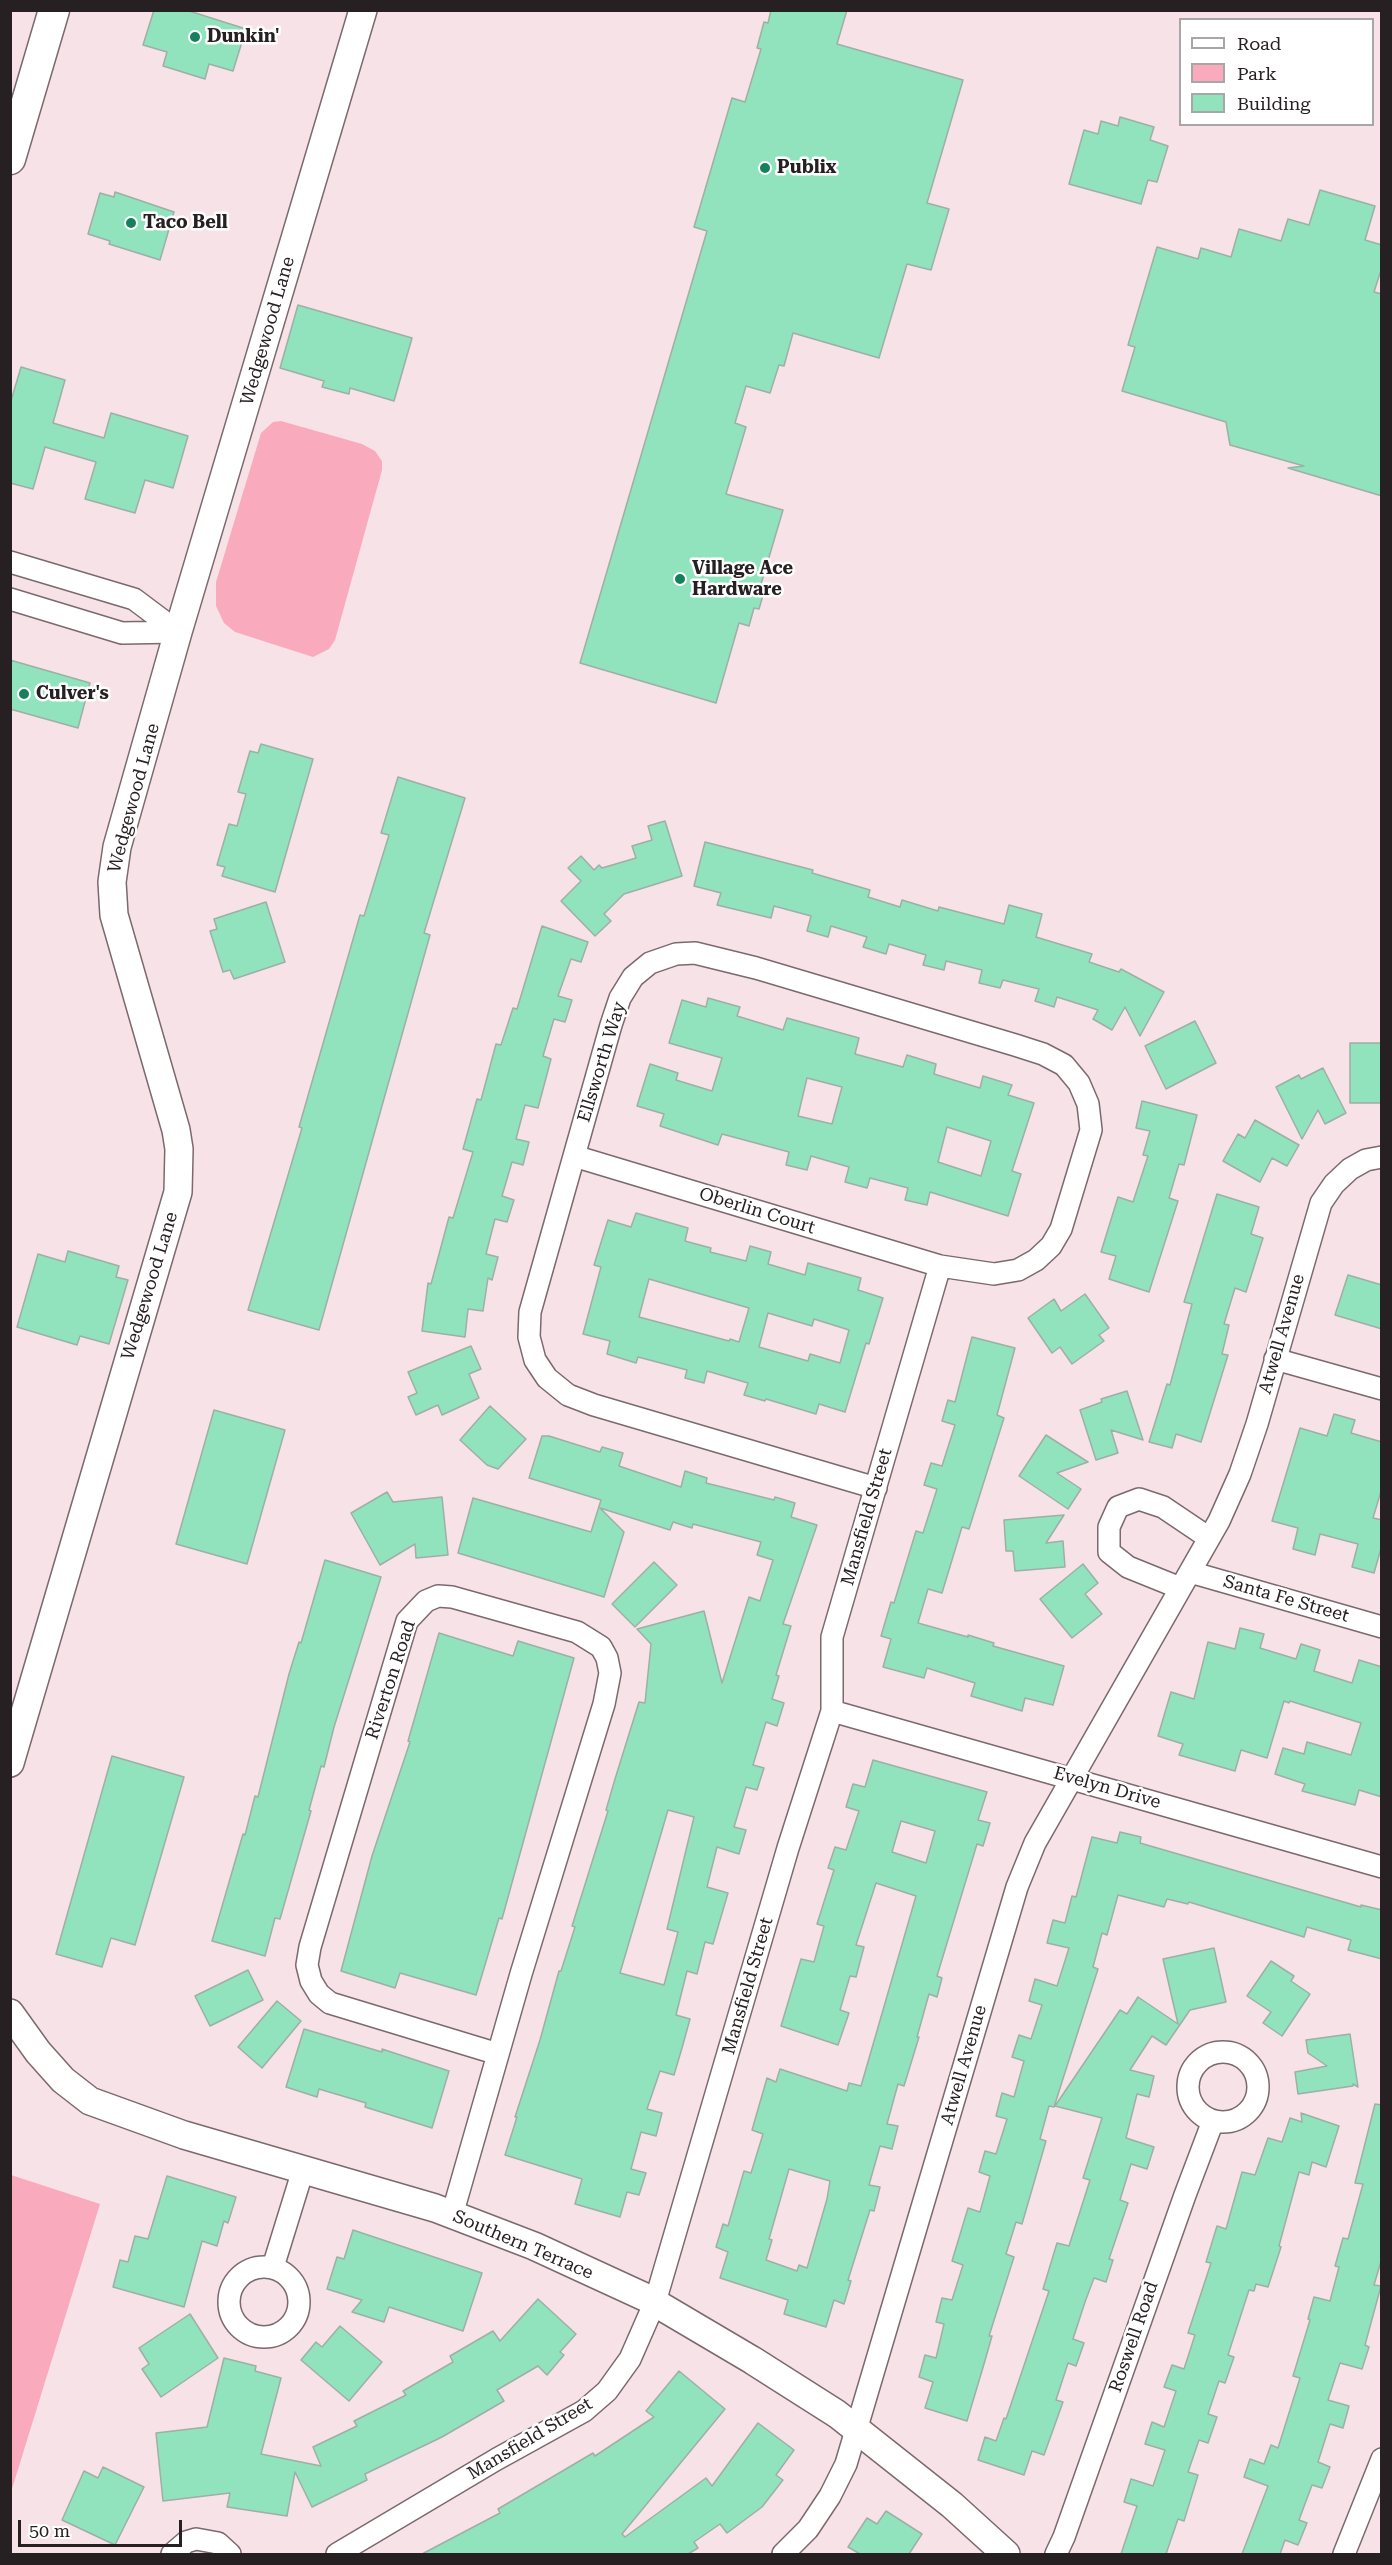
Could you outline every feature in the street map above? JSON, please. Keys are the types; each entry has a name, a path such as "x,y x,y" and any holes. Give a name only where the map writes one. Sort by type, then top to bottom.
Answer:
{"main road":[{"path":"10,159 54,10"}],"street":[{"name":"Wedgewood Lane","path":"10,1763 178,1192 179,1149 176,1130 114,915 112,882 117,847 178,632 363,10"},
{"path":"10,562 134,599 178,632"},
{"path":"10,599 122,633 178,632"},
{"name":"Ellsworth Way","path":"876,1488 594,1406 568,1395 547,1377 535,1360 529,1337 530,1312 620,998 633,977 650,963 676,954 695,954 756,968 1015,1045 1043,1054 1064,1065 1079,1083 1088,1104 1091,1130 1061,1229 1051,1246 1036,1260 1018,1270 994,1274 940,1266"},
{"name":"Oberlin Court","path":"574,1156 940,1266"},
{"name":"Atwell Avenue","path":"783,2554 808,2529 830,2496 846,2464 1017,1887 1035,1843 1070,1778 1219,1521 1240,1474 1321,1203 1334,1184 1350,1169 1366,1160 1382,1157"},
{"name":"Mansfield Street","path":"337,2554 497,2459 584,2411 607,2391 630,2359 655,2302 788,1848 832,1711 834,1689 832,1637 940,1266"},
{"path":"1275,1359 1382,1389"},
{"path":"1185,1580 1128,1567 1109,1552 1109,1527 1118,1507 1138,1499 1163,1507 1209,1538"},
{"name":"Santa Fe Street","path":"1185,1580 1382,1627"},
{"name":"Riverton Road","path":"452,2215 498,2054 604,1704 610,1673 607,1658 601,1647 577,1632 452,1597 438,1596 426,1601 407,1621 310,1947 307,1965 315,1988 330,2003 498,2054"},
{"name":"Evelyn Drive","path":"832,1711 1382,1868"},
{"name":"Southern Terrace","path":"10,2013 38,2052 63,2080 90,2101 174,2131 452,2215 534,2246 655,2302 752,2360 857,2429 952,2505 1006,2554"},
{"name":"Roswell Road","path":"1056,2554 1213,2121"},
{"path":"273,2267 303,2170"},
{"path":"1344,2554 1382,2459"},
{"path":"172,2554 186,2542 208,2539 218,2543 230,2554"}],"green space":[{"path":"281,421 362,444 375,451 382,461 382,470 335,640 329,649 313,657 235,632 224,623 216,606 216,582 261,433 273,422"},
{"path":"10,2175 100,2204 11,2492"}],"building":[{"name":"Dunkin'","path":"154,10 186,10 246,29 233,71 209,64 205,79 163,66 167,52 143,45"},
{"path":"771,10 847,10 837,44 963,80 927,203 949,209 931,270 907,264 879,358 793,333 784,366 779,365 770,393 746,386 735,423 746,427 726,494 783,510 759,591 764,592 759,609 754,608 749,626 739,623 716,703 580,663 707,231 694,227 732,98 745,102 761,49 757,48 764,22 768,23"},
{"path":"1120,117 1154,127 1150,140 1168,146 1157,182 1148,180 1141,204 1069,184 1084,130 1098,134 1101,121 1118,126"},
{"path":"1320,190 1375,206 1365,240 1382,245 1382,267 1374,292 1382,294 1382,496 1288,468 1304,466 1230,445 1226,422 1122,391 1135,347 1128,345 1157,247 1198,259 1201,248 1231,257 1239,229 1281,241 1288,219 1309,225"},
{"name":"Taco Bell","path":"115,192 174,212 160,260 109,244 110,241 88,234 100,193 114,197"},
{"path":"298,305 412,338 394,401 350,388 349,394 322,387 324,381 280,368"},
{"path":"21,367 65,380 53,423 104,438 111,413 188,436 173,488 145,480 135,513 85,499 96,462 45,447 33,489 10,483 10,404"},
{"path":"10,660 90,683 78,728 10,709"},
{"path":"261,744 313,759 275,892 222,876 225,867 217,865 229,824 237,826 246,794 238,792 250,751 258,753"},
{"path":"398,777 465,798 424,933 430,935 319,1330 248,1310 302,1128 299,1127 360,915 364,916 389,835 381,833"},
{"path":"665,821 682,876 624,894 604,914 611,921 595,936 561,901 581,881 568,868 581,856 594,870 599,865 602,868 636,858 632,846 652,840 648,826"},
{"path":"705,842 813,870 812,873 870,890 868,897 900,907 902,900 938,911 939,907 1004,924 1009,905 1042,914 1036,937 1092,954 1089,962 1119,972 1121,969 1164,992 1140,1036 1125,1007 1112,1030 1093,1019 1098,1010 1057,997 1054,1007 1035,1001 1039,989 1003,980 1000,988 979,983 982,970 946,961 944,970 923,965 926,955 889,944 886,954 863,947 867,937 831,926 828,937 807,931 811,916 774,906 771,918 717,905 721,893 694,886"},
{"path":"266,902 285,962 234,979 230,970 223,972 210,931 217,929 214,919"},
{"path":"542,926 588,942 581,962 571,959 558,996 572,1000 565,1022 554,1019 543,1056 551,1059 538,1108 525,1105 516,1139 529,1142 523,1165 512,1162 502,1196 514,1200 507,1222 495,1219 486,1254 498,1257 492,1280 488,1278 483,1311 468,1309 465,1337 422,1331 428,1283 431,1284 449,1217 453,1218 473,1152 463,1149 477,1099 481,1100 496,1044 501,1045 513,1008 517,1009"},
{"path":"708,998 740,1007 737,1016 783,1030 787,1018 859,1038 855,1054 903,1067 907,1055 936,1064 934,1074 980,1088 983,1076 1012,1085 1008,1095 1034,1103 1012,1171 1021,1174 1008,1216 930,1192 927,1205 905,1200 908,1188 870,1178 867,1188 845,1182 849,1167 811,1156 807,1170 786,1165 789,1152 722,1134 718,1145 660,1126 664,1114 637,1106 650,1064 678,1073 676,1080 712,1091 722,1058 669,1043 682,1000 706,1007","holes":["807,1078 842,1087 832,1124 798,1116","947,1127 991,1141 981,1176 938,1162"]},
{"path":"1195,1021 1216,1063 1166,1089 1145,1046"},
{"path":"1350,1043 1382,1043 1382,1103 1350,1103"},
{"path":"1323,1068 1346,1113 1325,1124 1318,1110 1302,1139 1276,1087 1299,1075 1301,1079"},
{"path":"1142,1101 1197,1115 1184,1165 1179,1164 1169,1198 1178,1201 1149,1292 1109,1279 1116,1256 1101,1252 1118,1197 1133,1202 1148,1156 1143,1155 1150,1131 1136,1128"},
{"path":"1255,1120 1299,1145 1287,1166 1272,1158 1260,1182 1223,1161 1238,1134 1245,1138"},
{"path":"1217,1194 1259,1207 1251,1234 1263,1238 1246,1292 1235,1288 1224,1324 1229,1325 1222,1354 1228,1355 1201,1442 1176,1434 1172,1448 1149,1442 1167,1384 1170,1385 1192,1304 1184,1302"},
{"path":"636,1213 688,1228 685,1241 711,1248 710,1252 746,1261 750,1246 771,1252 768,1264 805,1275 808,1263 861,1278 858,1290 883,1298 869,1344 866,1343 845,1412 819,1404 816,1414 744,1395 748,1383 707,1371 704,1383 685,1378 687,1370 638,1357 636,1363 607,1354 610,1341 583,1334 601,1267 594,1265 608,1220 631,1227","holes":["649,1279 749,1308 739,1342 639,1317","768,1313 812,1326 814,1319 849,1330 840,1363 810,1354 808,1361 759,1347"]},
{"path":"68,1251 119,1266 116,1277 128,1280 109,1344 80,1336 77,1345 17,1327 38,1254 65,1262"},
{"path":"1348,1275 1382,1285 1382,1329 1335,1315"},
{"path":"1085,1294 1109,1328 1099,1335 1104,1341 1072,1364 1060,1347 1052,1353 1028,1318 1054,1299 1061,1311"},
{"path":"972,1337 1015,1348 997,1415 1004,1418 969,1529 962,1527 942,1593 928,1589 918,1623 968,1637 968,1635 994,1643 993,1646 1064,1666 1053,1705 1025,1698 1022,1711 971,1696 975,1683 927,1668 924,1678 883,1667 891,1639 881,1636 891,1602 894,1603 916,1531 923,1533 937,1489 924,1485 931,1463 942,1466 955,1425 942,1421 948,1400 955,1402"},
{"path":"471,1346 481,1369 469,1374 479,1398 442,1415 438,1405 416,1415 408,1397 417,1393 408,1372"},
{"path":"1127,1391 1143,1440 1111,1430 1118,1453 1096,1460 1080,1410 1102,1402 1101,1399"},
{"path":"490,1406 526,1439 498,1469 487,1465 460,1440"},
{"path":"214,1410 285,1430 247,1564 176,1544"},
{"path":"1334,1414 1355,1420 1351,1433 1382,1442 1382,1488 1373,1518 1382,1520 1382,1545 1374,1573 1352,1567 1358,1544 1320,1534 1315,1555 1293,1549 1298,1528 1272,1521 1300,1428 1327,1436"},
{"path":"1046,1435 1088,1462 1057,1473 1081,1489 1068,1509 1019,1476"},
{"path":"542,1436 549,1436 600,1452 602,1447 623,1453 619,1466 681,1487 685,1471 707,1478 706,1483 795,1503 791,1517 817,1525 783,1624 791,1626 776,1675 779,1676 772,1699 784,1703 777,1726 766,1722 753,1765 764,1768 757,1790 746,1787 734,1827 746,1830 739,1854 717,1847 707,1887 728,1893 713,1944 705,1942 697,1974 687,1971 676,2015 690,2019 674,2075 660,2071 647,2109 662,2113 656,2136 641,2132 631,2169 646,2173 639,2195 627,2192 620,2217 575,2204 582,2179 505,2155 559,1971 561,1971 575,1927 572,1926 608,1811 606,1810 615,1779 639,1702 645,1703 651,1644 637,1629 704,1611 722,1683 749,1597 760,1601 773,1560 757,1555 761,1542 693,1524 692,1528 673,1522 670,1530 600,1508 624,1532 604,1597 458,1553 473,1498 591,1532 601,1500 529,1478","holes":["668,1810 694,1817 667,1929 678,1932 664,1985 620,1973"]},
{"path":"387,1492 393,1502 442,1497 448,1555 416,1558 415,1544 380,1565 351,1513"},
{"path":"1064,1515 1046,1543 1063,1541 1065,1567 1015,1571 1013,1551 1006,1551 1004,1520"},
{"path":"325,1560 381,1577 334,1727 324,1767 321,1766 309,1810 311,1811 280,1919 275,1918 265,1956 212,1941 255,1796 258,1797 289,1674 299,1642 301,1643"},
{"path":"654,1562 677,1585 635,1627 612,1604"},
{"path":"1083,1564 1098,1583 1085,1594 1102,1614 1072,1638 1040,1599"},
{"path":"1240,1628 1264,1634 1260,1648 1296,1659 1301,1644 1320,1650 1314,1671 1352,1683 1359,1660 1382,1667 1382,1797 1359,1790 1355,1805 1302,1791 1305,1784 1275,1774 1283,1748 1304,1754 1307,1742 1351,1755 1361,1723 1290,1701 1289,1703 1284,1701 1267,1758 1241,1750 1235,1771 1179,1755 1183,1744 1158,1736 1171,1692 1194,1699 1208,1642 1235,1649"},
{"path":"439,1633 513,1656 518,1641 574,1658 502,1919 499,1918 476,1995 400,1973 395,1988 341,1971 372,1856 410,1742 408,1741"},
{"path":"112,1756 184,1777 135,1945 111,1938 102,1967 56,1954"},
{"path":"873,1760 987,1792 978,1820 990,1823 983,1846 977,1844 937,1976 942,1978 937,1997 929,1994 904,2086 898,2084 887,2124 898,2126 892,2149 880,2146 869,2185 880,2187 874,2211 870,2210 848,2280 851,2281 844,2304 834,2300 826,2327 784,2314 788,2300 720,2278 728,2252 716,2247 723,2224 728,2226 744,2171 751,2173 763,2134 752,2130 767,2078 776,2082 780,2069 847,2091 849,2083 861,2086 916,1896 876,1883 856,1945 864,1947 856,1977 850,1976 840,2010 849,2013 838,2045 781,2026 801,1959 814,1962 824,1926 817,1924 834,1870 828,1868 835,1847 846,1850 859,1811 846,1807 853,1784 865,1787","holes":["901,1821 935,1831 926,1863 892,1852","789,2169 830,2181 807,2268 799,2265 797,2271 766,2260 772,2240 769,2239"]},
{"path":"1120,1832 1141,1837 1140,1843 1361,1907 1361,1905 1382,1910 1382,1959 1348,1950 1351,1940 1307,1927 1304,1937 1189,1902 1188,1904 1167,1899 1164,1907 1118,1895 1107,1935 1102,1933 1093,1967 1098,1969 1054,2107 1049,2106 1040,2139 1046,2141 1022,2224 1016,2222 1006,2254 1014,2257 989,2336 992,2336 967,2421 925,2408 933,2382 919,2377 925,2355 936,2358 944,2324 936,2322 942,2298 952,2300 963,2265 952,2261 968,2208 980,2212 990,2176 979,2172 985,2151 996,2154 1007,2119 996,2116 1002,2093 1014,2097 1024,2061 1012,2057 1019,2035 1031,2039 1042,2005 1029,2001 1035,1979 1057,1986 1069,1948 1047,1943 1053,1920 1065,1923 1072,1896 1076,1897 1092,1837 1117,1843"},
{"path":"1214,1948 1226,2002 1190,2010 1166,2045 1152,2036 1130,2070 1154,2076 1149,2097 1137,2094 1126,2138 1154,2147 1147,2169 1131,2164 1120,2200 1128,2203 1109,2259 1113,2260 1106,2282 1094,2278 1085,2302 1073,2339 1084,2343 1076,2366 1068,2363 1056,2400 1063,2402 1044,2455 1032,2451 1024,2475 978,2460 985,2437 996,2441 1004,2418 1006,2419 1049,2291 1043,2289 1057,2243 1069,2246 1090,2180 1083,2178 1102,2118 1055,2106 1120,2010 1127,2014 1138,1997 1178,2024 1163,1959"},
{"path":"1271,1961 1294,1976 1291,1981 1310,1994 1282,2036 1263,2023 1271,2012 1247,1996"},
{"path":"248,1970 263,2000 210,2026 195,1996"},
{"path":"277,2001 301,2021 262,2068 238,2047"},
{"path":"304,2029 382,2052 382,2049 449,2071 432,2128 365,2107 366,2103 319,2089 317,2097 286,2087"},
{"path":"1350,2034 1358,2087 1353,2084 1353,2086 1298,2094 1295,2072 1327,2066 1308,2053 1306,2040"},
{"path":"1375,2104 1382,2105 1382,2258 1374,2285 1381,2286 1365,2345 1369,2347 1362,2369 1340,2363 1328,2400 1349,2406 1343,2428 1330,2424 1318,2462 1330,2467 1322,2488 1312,2485 1299,2520 1307,2523 1298,2545 1285,2540 1280,2554 1242,2554 1268,2486 1244,2477 1250,2459 1264,2464 1271,2445 1278,2448 1300,2378 1293,2376 1310,2320 1308,2319 1314,2297 1330,2301 1339,2267 1335,2266 1343,2238 1348,2239 1363,2184 1355,2183"},
{"path":"1301,2113 1339,2126 1326,2167 1312,2162 1309,2175 1299,2172 1279,2246 1281,2247 1268,2287 1256,2284 1254,2291 1249,2290 1228,2355 1234,2357 1225,2383 1219,2381 1208,2414 1217,2417 1208,2443 1199,2440 1188,2472 1198,2475 1184,2521 1178,2519 1166,2554 1121,2554 1137,2506 1124,2502 1131,2479 1153,2486 1165,2450 1145,2444 1152,2422 1164,2427 1176,2391 1164,2387 1172,2365 1184,2369 1195,2335 1188,2333 1211,2263 1206,2262 1217,2226 1226,2229 1242,2172 1255,2175 1268,2138 1282,2142 1290,2118 1302,2122"},
{"path":"167,2176 236,2197 228,2223 224,2221 217,2246 202,2241 184,2307 113,2287 120,2260 128,2262 135,2236 148,2239"},
{"path":"353,2230 482,2273 463,2331 389,2307 384,2322 352,2312 362,2300 327,2289 337,2257 344,2259"},
{"path":"538,2299 576,2334 560,2352 564,2355 547,2375 538,2366 497,2390 504,2401 442,2437 365,2474 367,2480 312,2507 295,2472 287,2516 227,2507 230,2493 163,2501 156,2433 207,2427 224,2358 256,2366 255,2371 281,2378 261,2454 321,2466 313,2447 357,2426 354,2421 406,2395 403,2391 453,2362 450,2356 493,2331 500,2341"},
{"path":"190,2314 218,2358 161,2397 142,2369 149,2364 139,2348"},
{"path":"340,2326 382,2362 349,2401 301,2360 316,2342 322,2347"},
{"path":"679,2371 725,2409 622,2534 625,2537 706,2478 712,2486 758,2423 794,2450 776,2475 783,2480 762,2507 727,2533 720,2524 694,2542 698,2548 688,2554 422,2554 500,2513 498,2509 593,2453 595,2456 654,2417 646,2411"},
{"path":"103,2467 144,2487 115,2545 62,2520 84,2471 98,2478"},
{"path":"886,2511 922,2534 909,2554 860,2554 848,2547 867,2518 877,2524"}],"place":[{"name":"Dunkin'","path":"195,37"},
{"name":"Publix","path":"765,168"},
{"name":"Taco Bell","path":"131,223"},
{"name":"Village Ace Hardware","path":"680,579"},
{"name":"Culver's","path":"24,694"}]}
